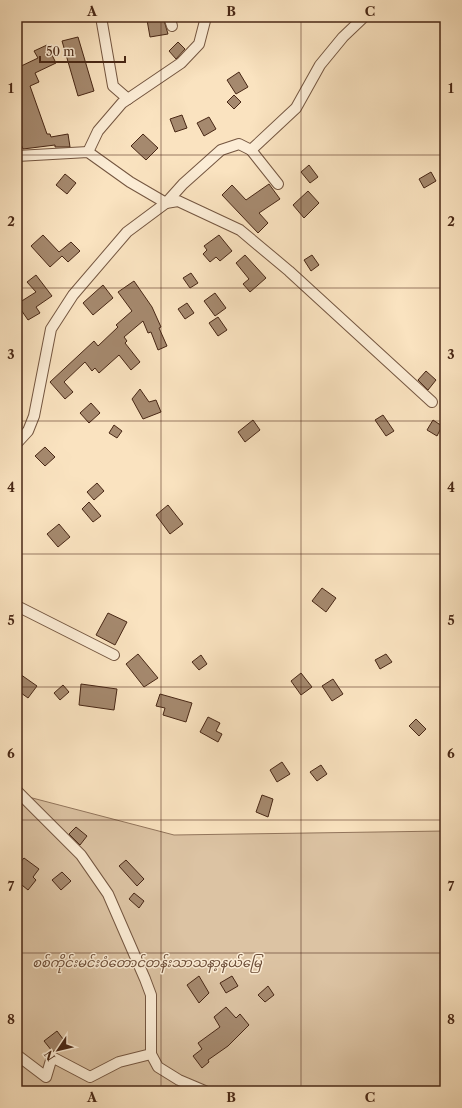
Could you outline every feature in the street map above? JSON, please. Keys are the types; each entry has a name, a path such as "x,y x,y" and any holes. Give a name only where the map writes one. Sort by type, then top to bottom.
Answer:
{"street":[{"path":"101,17 113,86 128,99"},
{"path":"88,152 98,131 122,103 181,63 198,44 206,17"},
{"path":"252,150 296,108 320,65 344,36 364,17"},
{"path":"17,443 28,431 34,416 51,329 73,295 127,232 166,203 183,184 221,150 238,144 252,150 278,184"},
{"path":"17,156 88,152 130,182 166,203 178,201 240,230 289,271 432,402"},
{"path":"17,606 114,655"},
{"path":"17,791 81,855 108,894 151,995 151,1054 158,1067 179,1080 205,1091"},
{"path":"17,1055 46,1077 52,1056 90,1077 119,1062 151,1054"}],"green space":[{"name":"စစ်ကိုင်းမင်းဝံတောင်တန်းသာသနာ့နယ်မြေ","path":"17,794 174,835 445,831 445,1091 17,1091"}],"building":[{"path":"163,17 168,34 150,37 147,20"},
{"path":"78,37 94,91 78,96 62,41"},
{"path":"178,42 185,49 176,59 169,51"},
{"path":"47,45 56,63 35,73 39,82 30,86 47,134 50,134 51,137 68,134 70,147 55,147 55,145 23,149 17,135 17,68 38,58 34,51"},
{"path":"239,72 248,87 236,94 227,80"},
{"path":"234,95 241,102 234,109 227,102"},
{"path":"182,115 187,128 175,132 170,119"},
{"path":"209,117 216,129 204,136 197,123"},
{"path":"143,134 158,148 146,160 131,146"},
{"path":"309,165 318,177 310,183 301,172"},
{"path":"431,172 436,181 424,188 419,179"},
{"path":"65,174 76,183 67,194 56,185"},
{"path":"269,184 280,199 259,213 268,223 258,233 222,195 232,185 246,200"},
{"path":"308,191 319,203 304,218 293,205"},
{"path":"43,235 59,252 71,242 80,251 68,262 62,256 50,267 31,246"},
{"path":"219,235 232,251 220,261 216,257 210,262 203,254 207,250 204,246"},
{"path":"245,255 266,278 250,292 243,284 249,279 236,263"},
{"path":"312,255 319,265 311,271 304,260"},
{"path":"191,273 198,283 190,288 183,278"},
{"path":"36,275 52,296 36,307 40,313 28,320 17,304 36,292 27,282"},
{"path":"134,281 152,307 161,327 159,328 167,346 158,350 151,332 148,333 143,321 124,337 127,341 125,343 140,362 131,370 119,355 99,373 95,368 92,371 85,362 64,382 73,392 65,399 50,382 94,341 98,346 118,327 116,325 132,311 118,292"},
{"path":"103,285 113,298 93,315 83,303"},
{"path":"215,293 226,308 215,316 204,301"},
{"path":"187,303 194,313 185,319 178,309"},
{"path":"218,317 227,330 218,336 209,323"},
{"path":"426,371 436,380 428,390 418,380"},
{"path":"140,389 149,402 156,400 161,412 143,419 132,399"},
{"path":"91,403 100,413 89,423 80,413"},
{"path":"383,415 394,431 386,436 375,420"},
{"path":"253,420 260,430 245,442 238,432"},
{"path":"433,420 442,426 437,436 427,430"},
{"path":"114,425 122,431 117,438 109,433"},
{"path":"45,447 55,457 45,466 35,456"},
{"path":"97,483 104,491 94,500 87,492"},
{"path":"89,502 101,516 93,522 82,509"},
{"path":"168,505 183,524 170,534 156,515"},
{"path":"59,524 70,537 58,547 47,534"},
{"path":"322,588 336,598 326,612 312,601"},
{"path":"108,613 127,622 115,645 96,635"},
{"path":"138,654 158,678 144,687 126,664"},
{"path":"386,654 392,662 380,669 375,660"},
{"path":"201,655 207,664 199,670 192,662"},
{"path":"17,672 37,686 28,698 17,690"},
{"path":"301,673 312,687 301,695 291,681"},
{"path":"333,679 343,694 332,701 322,686"},
{"path":"81,684 117,689 114,710 79,705"},
{"path":"63,685 69,692 60,700 54,693"},
{"path":"160,694 192,703 186,722 163,715 165,708 156,706"},
{"path":"208,717 220,723 216,731 222,734 218,742 200,732"},
{"path":"416,719 426,729 419,736 409,726"},
{"path":"282,762 290,774 277,782 270,770"},
{"path":"321,765 327,774 317,781 310,772"},
{"path":"262,795 273,799 268,817 256,812"},
{"path":"76,827 87,836 80,845 69,834"},
{"path":"24,858 39,869 33,877 36,880 28,890 17,881 17,866"},
{"path":"126,860 144,879 137,886 119,866"},
{"path":"62,872 71,881 61,890 52,880"},
{"path":"134,893 144,901 139,908 129,899"},
{"path":"199,976 209,993 199,1003 187,985"},
{"path":"232,976 238,986 226,993 220,983"},
{"path":"268,986 274,995 265,1002 258,995"},
{"path":"226,1007 236,1018 240,1014 249,1025 228,1046 208,1060 209,1062 202,1068 193,1056 202,1049 198,1043 220,1027 214,1017"},
{"path":"57,1031 66,1043 55,1051 52,1051 44,1041"}]}
